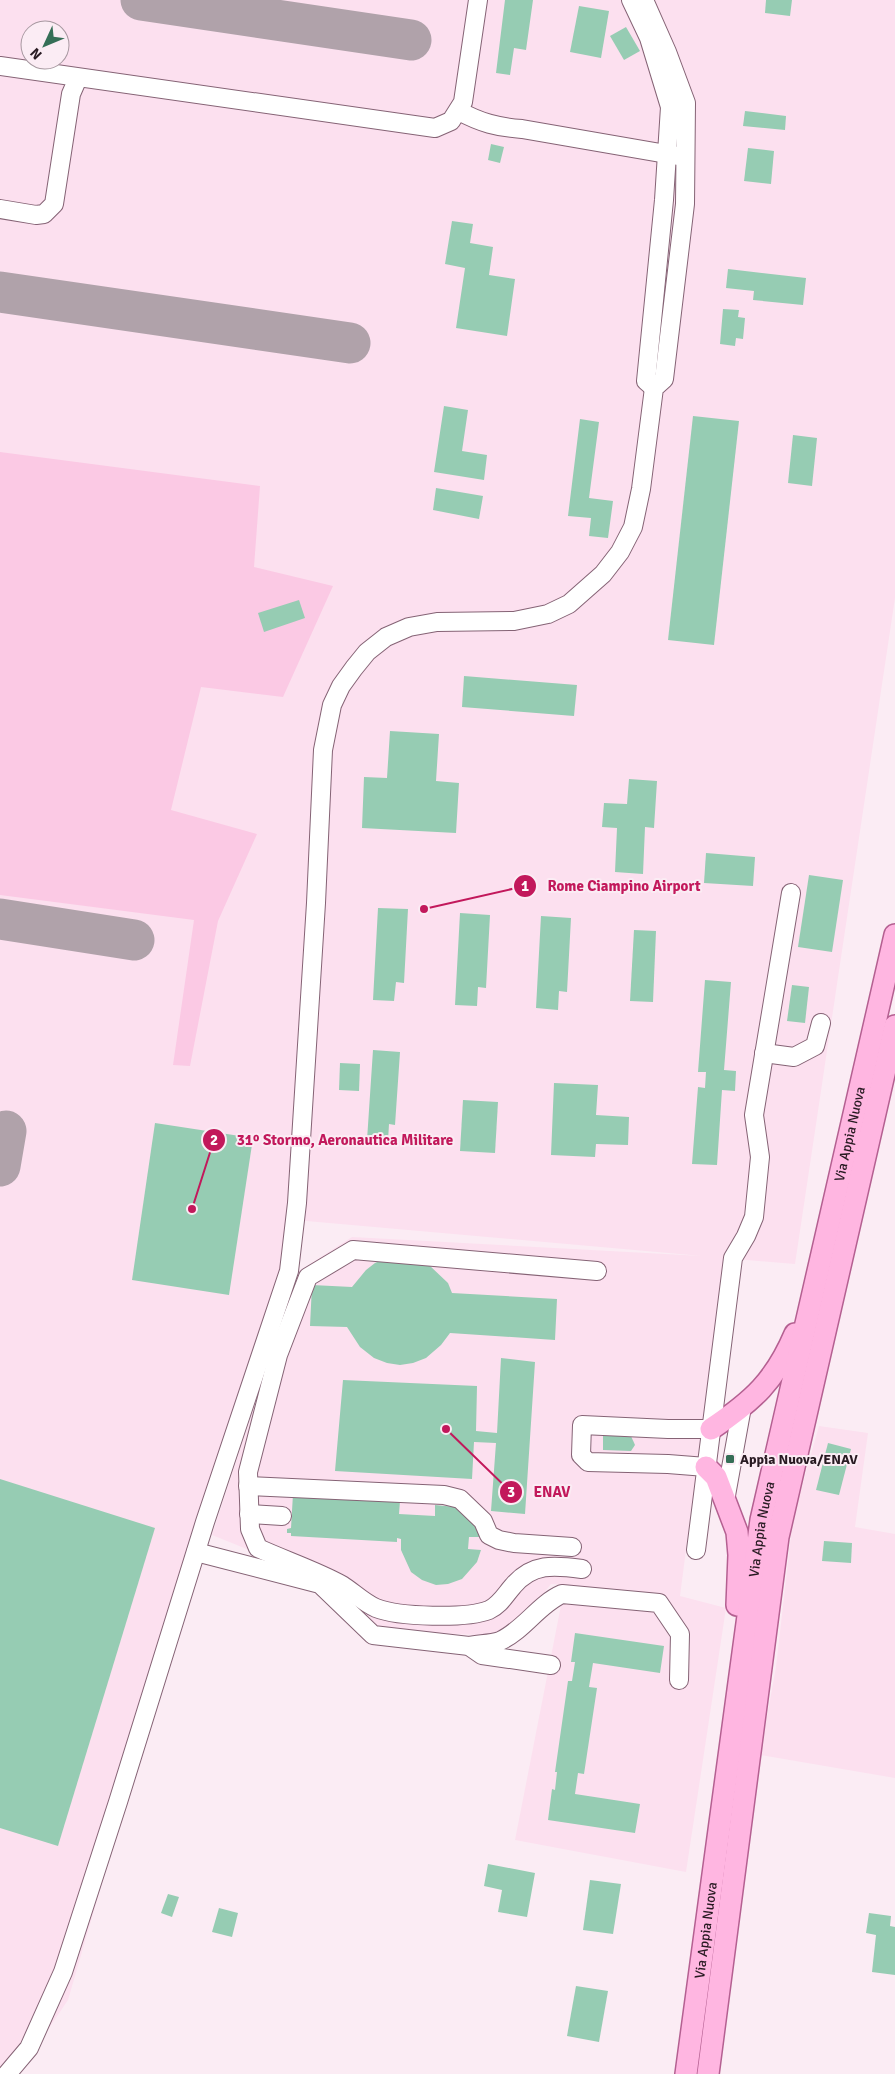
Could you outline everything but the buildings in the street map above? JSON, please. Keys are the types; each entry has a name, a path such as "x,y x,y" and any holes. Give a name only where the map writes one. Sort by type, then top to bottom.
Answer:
{"main road":[{"name":"Via Appia Nuova","path":"686,2074 761,1520 895,935"},
{"name":"Via Appia Nuova","path":"708,2074 778,1537 895,1026"},
{"path":"711,1429 742,1407 768,1384 783,1359 798,1326 818,1273"},
{"path":"706,1467 716,1477 737,1532 736,1697"}],"street":[{"path":"0,66 435,128 451,121 463,102 478,0"},
{"path":"631,0 649,38 670,107 664,200 646,381 654,388"},
{"path":"7,2074 29,2048 63,1972 196,1552 289,1271 297,1204 323,750 332,705 341,686 367,652 386,637 409,627 437,622 508,621 548,614 569,604 603,574 620,552 634,527 641,489 654,388 664,379 685,204 686,157 686,103 667,52 644,0"},
{"path":"0,209 36,215 44,214 54,204 71,94 78,78"},
{"path":"459,111 480,122 502,128 522,129 686,157"},
{"path":"664,200 685,204"},
{"path":"696,1550 733,1258 746,1236 754,1217 760,1157 754,1116 790,893"},
{"path":"764,1053 794,1057 815,1046 821,1023"},
{"path":"582,1569 557,1566 535,1568 524,1574 504,1598 490,1610 471,1615 408,1615 388,1612 374,1607 341,1584 258,1548 250,1529 248,1472 278,1355 308,1277 354,1250 597,1272"},
{"path":"725,1501 742,1407"},
{"path":"706,1467 588,1462 581,1455 582,1425 711,1429"},
{"path":"248,1486 444,1495 460,1499 483,1521 489,1535 499,1540 514,1543 572,1547"},
{"path":"249,1514 282,1516"},
{"path":"196,1552 320,1584 373,1634 469,1646 500,1641 527,1623 553,1598 562,1594 659,1603 680,1634 679,1680"},
{"path":"469,1646 482,1655 551,1665"}],"shaded area":[{"path":"0,0 895,0 895,598 795,1264 724,1258 680,1596 726,1608 686,1872 515,1840 565,1585 551,1584 522,1621 501,1633 479,1635 389,1631 370,1624 331,1583 212,1535 299,1271 352,1237 702,1256 295,1220 68,2000 18,2074 0,2074"},
{"path":"0,452 260,486 254,567 333,586 283,697 201,687 171,810 257,834 218,921 190,1066 173,1065 194,920 0,895"},
{"path":"819,1426 868,1433 855,1527 895,1534 895,1778 760,1755 776,1667 793,1518"}],"taxiway":[{"path":"141,0 411,40"},
{"path":"0,292 350,343"},
{"path":"0,919 134,940"},
{"path":"0,1166 6,1131"}],"place":[{"name":"Rome Ciampino Airport","path":"424,909"},
{"name":"31º Stormo, Aeronautica Militare","path":"192,1209"},
{"name":"ENAV","path":"446,1429"},
{"name":"Appia Nuova/ENAV","path":"730,1459"}]}
